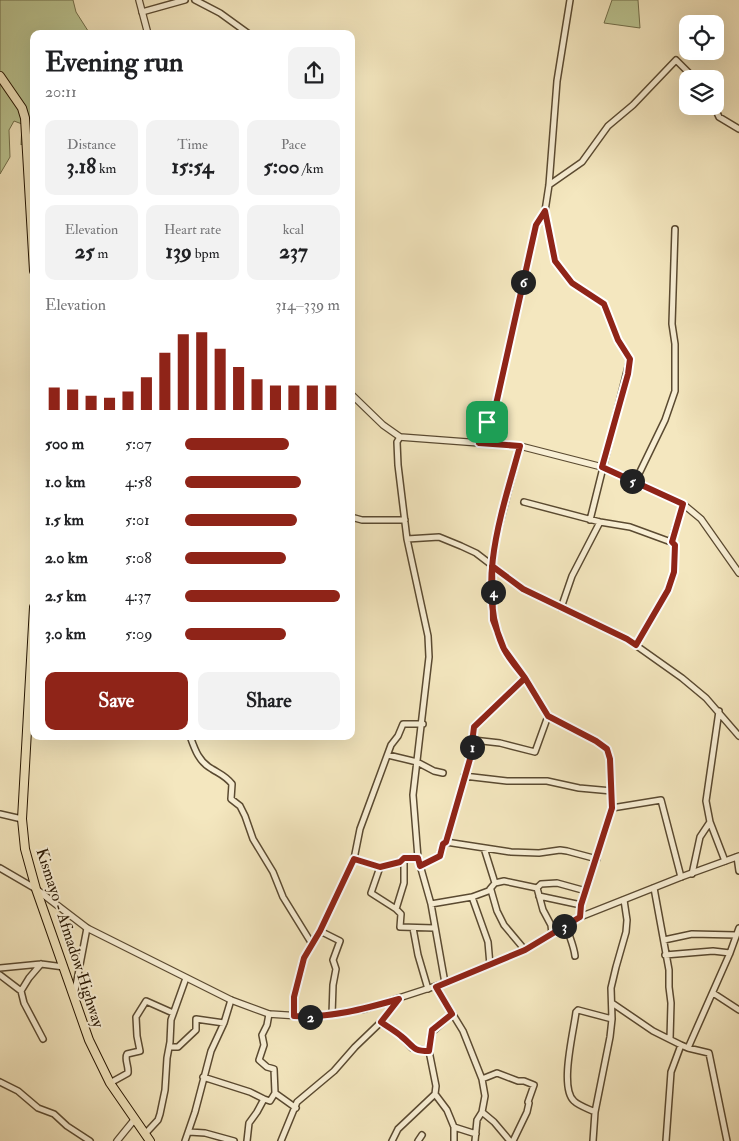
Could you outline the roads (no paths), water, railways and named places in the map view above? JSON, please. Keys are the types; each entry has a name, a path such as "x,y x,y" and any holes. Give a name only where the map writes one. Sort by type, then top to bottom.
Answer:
{"main road":[{"path":"0,76 22,108 25,118 30,203"},
{"name":"Kismayo - Afmadow Highway","path":"30,678 22,819 25,849 36,890 89,1040 110,1083 148,1138"}],"street":[{"path":"138,0 147,30"},
{"path":"142,12 185,0"},
{"path":"195,0 220,13 243,30"},
{"path":"570,0 557,81 549,185 545,211 555,261 572,283 604,304 618,340 630,359 628,374 602,467 590,520"},
{"path":"549,185 582,162 608,126 633,105 676,60 686,70"},
{"path":"719,115 739,129"},
{"path":"479,443 487,422 495,409 536,225 545,211"},
{"path":"635,482 665,420 675,391 675,344 672,324 676,229"},
{"path":"355,398 383,425 400,437 520,446 602,467 635,482 683,504 700,519 739,573"},
{"path":"400,437 397,442 398,465 407,539 428,636 429,657 423,724 413,795 418,858 431,904 445,983"},
{"path":"520,446 497,534 492,566 493,620 504,649 525,678 548,716 596,741 607,749 610,759 612,808 581,905 580,917"},
{"path":"524,502 590,520 630,528 672,542 675,545 674,572 668,590 636,645"},
{"path":"672,542 683,504"},
{"path":"355,518 362,520 405,520"},
{"path":"561,608 572,576 600,522"},
{"path":"407,539 439,537 476,553 523,589 627,639 682,678 706,698 739,736"},
{"path":"420,866 440,856 443,844 446,842 470,759 474,740 474,727 525,678"},
{"path":"719,711 706,801 710,822 725,861"},
{"path":"474,740 500,743 534,752 548,716"},
{"path":"294,1016 294,997 304,958 320,931 354,859 360,829 388,755 403,724 423,724"},
{"path":"192,740 198,756 211,769 227,777 232,784 231,799 240,806 253,840 273,872 283,897 312,944"},
{"path":"388,755 417,762 434,771 443,772"},
{"path":"464,776 547,781 579,788 612,791"},
{"path":"612,808 660,800 681,877"},
{"path":"0,814 22,819"},
{"path":"692,874 700,837 710,822"},
{"path":"446,842 511,852 539,853 560,850 597,859"},
{"path":"484,848 495,883"},
{"path":"0,868 36,890 87,928 231,1000 269,1014 316,1017 365,1009 436,987 525,950 580,917 681,877 738,857 739,871"},
{"path":"354,859 380,867 400,862 404,858 418,858"},
{"path":"396,909 404,883 404,858"},
{"path":"380,867 371,893 401,912 400,927 434,928"},
{"path":"525,950 504,925 497,911 490,888 495,883 504,881 537,888"},
{"path":"537,888 541,884 558,883 586,890"},
{"path":"537,888 542,910 551,925 552,934"},
{"path":"654,888 669,970 671,1003 670,1039"},
{"path":"431,904 472,897 491,890"},
{"path":"539,896 581,905"},
{"path":"472,897 488,942 490,965"},
{"path":"593,1141 595,1112 607,1056 612,1019 611,992 626,932 627,920 624,900"},
{"path":"566,925 575,956"},
{"path":"74,997 87,928"},
{"path":"413,928 418,956 428,989"},
{"path":"688,1048 739,928"},
{"path":"320,931 340,941 333,960 336,970 333,985 332,1015"},
{"path":"664,940 692,934 736,935"},
{"path":"665,955 713,951 730,953"},
{"path":"21,991 41,964"},
{"path":"0,968 41,964 64,967"},
{"path":"0,975 21,991 24,1003 43,1039"},
{"path":"148,1138 160,1114 170,1047 170,1028 173,1013 180,999 186,978"},
{"path":"436,987 463,1031 482,1079 485,1096 482,1112 477,1120 475,1141"},
{"path":"713,992 739,1010"},
{"path":"281,1141 300,1099 331,1074 381,1022 399,999"},
{"path":"185,1141 212,1048 224,1023 231,1000"},
{"path":"110,1083 128,1072 129,1068 125,1057 127,1054 140,1051 136,1036 136,1016 146,1001 173,1013"},
{"path":"612,1003 653,1031 688,1048 704,1050 709,1053 712,1057 723,1128 727,1141"},
{"path":"595,1112 574,1102 570,1095 567,1066 576,1012 578,1010 612,1019"},
{"path":"203,1077 250,1092 270,1101 275,1093 274,1069 267,1067 259,1060 264,1045 262,1036 267,1026 269,1014"},
{"path":"392,1141 398,1129 435,1094 436,1086 429,1051 432,1030 452,1014"},
{"path":"170,1047 178,1047 196,1030 196,1019 224,1023"},
{"path":"381,1022 401,1036 412,1048 429,1051"},
{"path":"666,1141 671,1072 681,1045"},
{"path":"482,1079 497,1073 518,1081 534,1084 528,1102 528,1112 511,1141 482,1112"},
{"path":"0,1082 18,1092 38,1108 54,1114 67,1126 90,1141"},
{"path":"275,1093 296,1108"},
{"path":"435,1094 447,1110 454,1127 454,1141"},
{"path":"247,1141 249,1122 264,1099"},
{"path":"117,1141 134,1120"},
{"path":"454,1127 476,1134"},
{"path":"189,1132 205,1132 234,1141"},
{"path":"418,1141 422,1135"}]}
